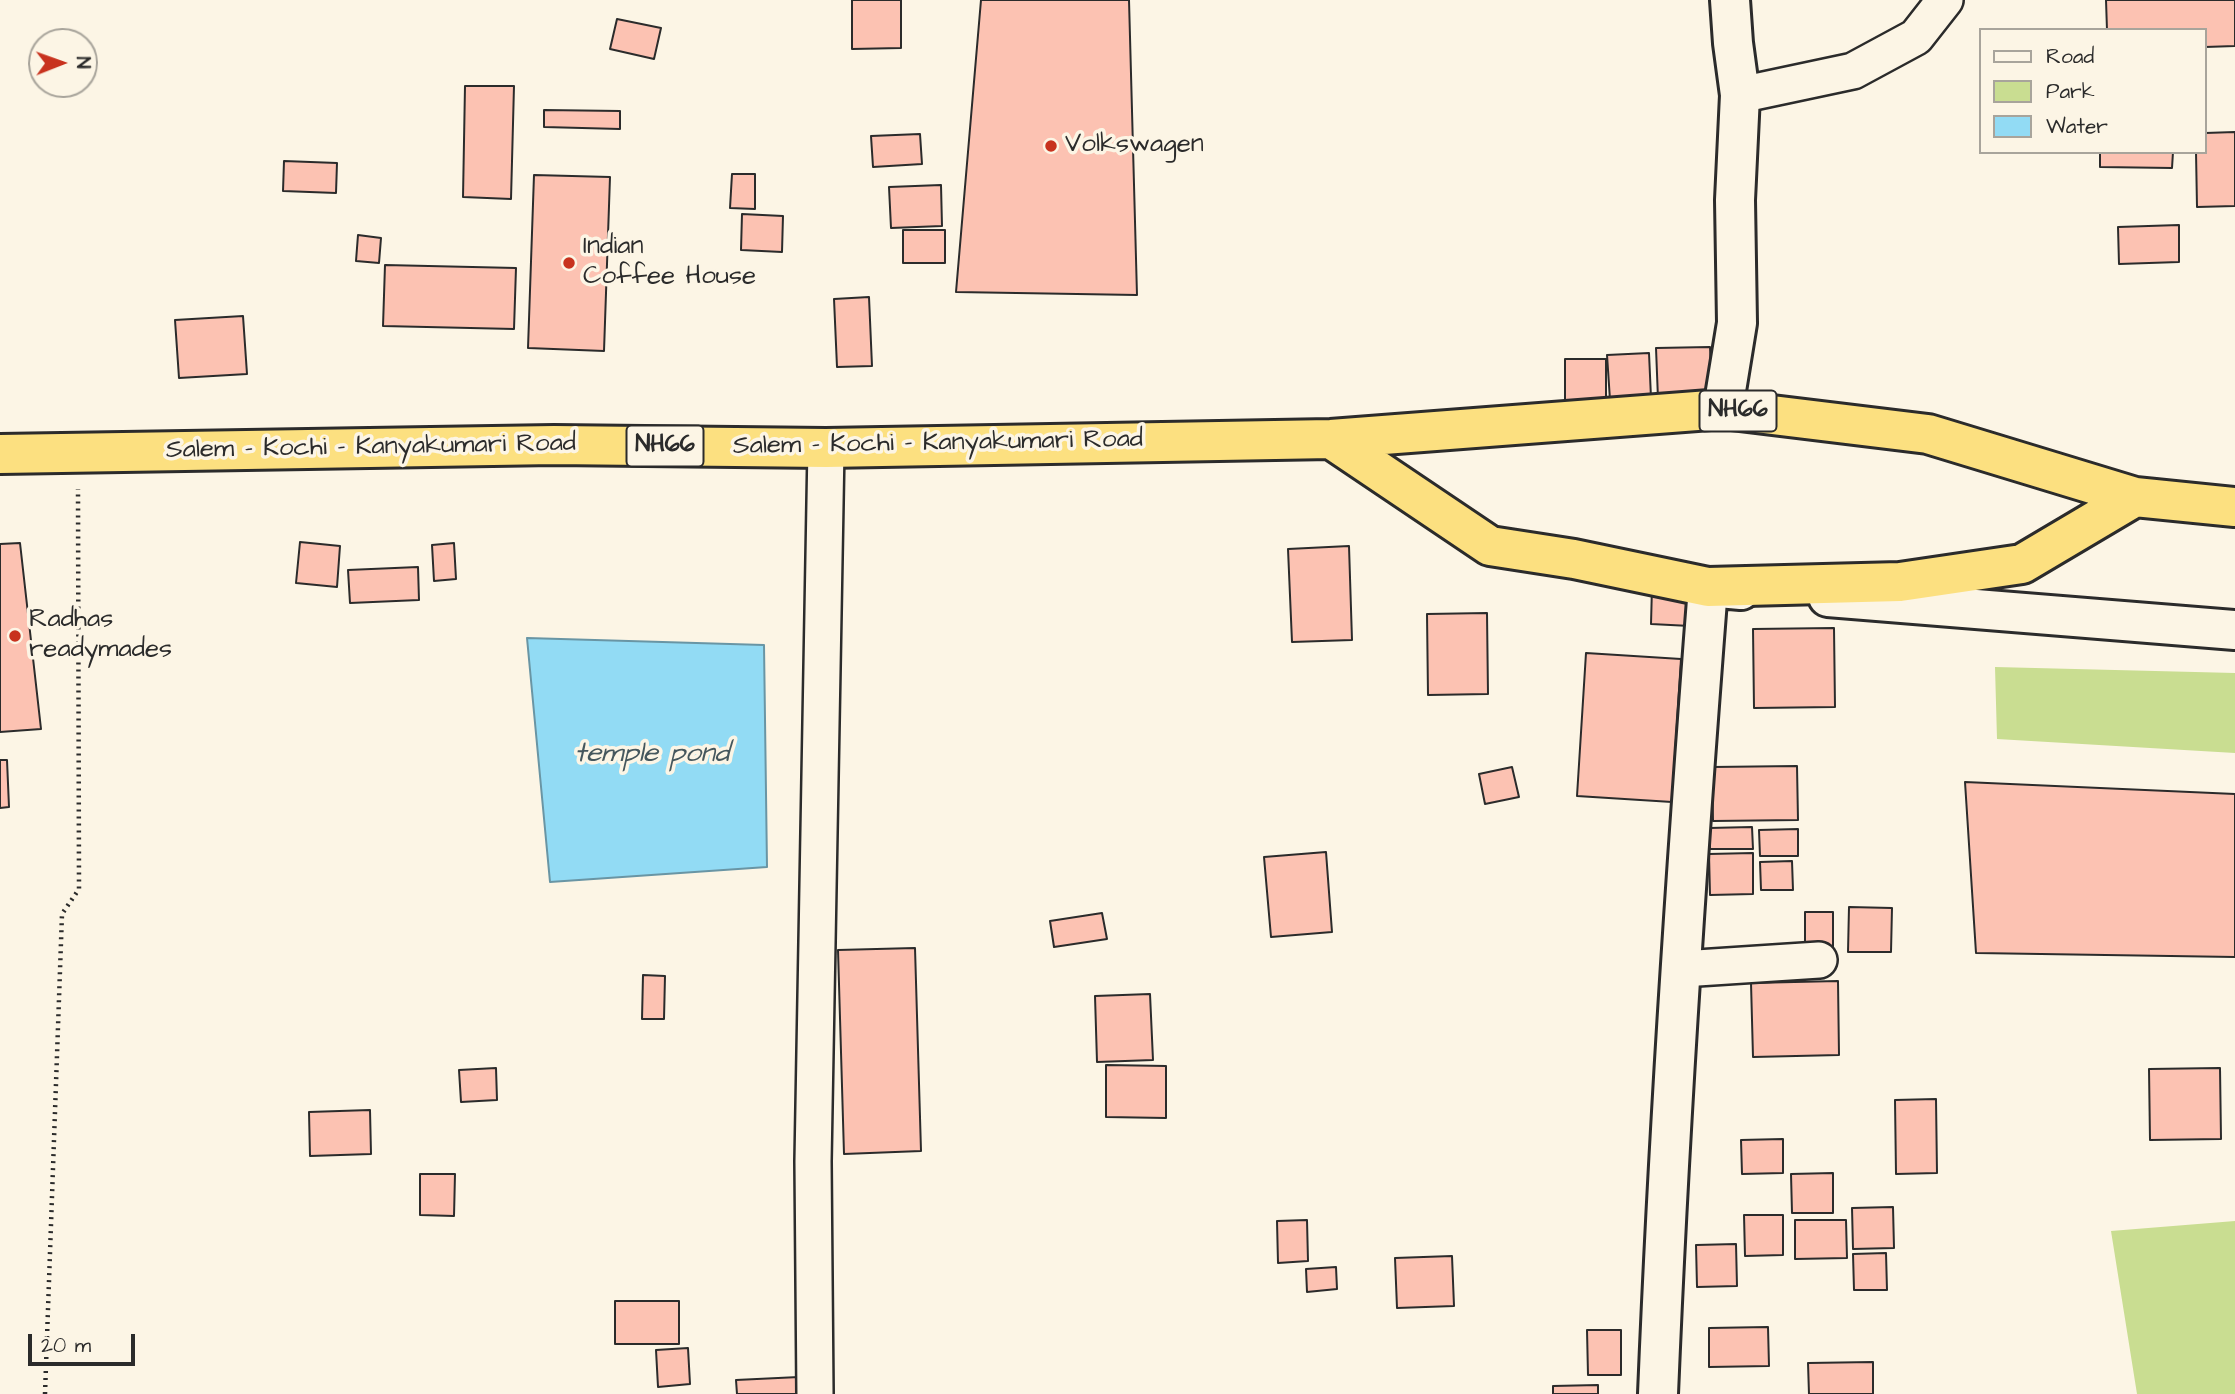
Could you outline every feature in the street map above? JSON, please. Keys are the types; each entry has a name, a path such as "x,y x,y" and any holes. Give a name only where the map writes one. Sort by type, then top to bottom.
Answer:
{"highway":[{"name":"NH66","path":"1331,439 1723,409 1928,434 2135,497 2235,508"},
{"name":"Salem - Kochi - Kanyakumari Road","path":"0,454 554,445 826,448 1331,439"},
{"path":"1331,439 1490,546 1574,559 1708,587 1900,582 2022,564 2135,497"}],"street":[{"path":"1723,409 1737,323 1735,200 1740,95 1732,43 1730,0"},
{"path":"1740,95 1853,71 1916,37 1945,0"},
{"path":"815,1394 813,1161 826,448"},
{"path":"1658,1394 1667,1171 1708,587 2235,630"},
{"path":"1682,969 1819,960"}],"path":[{"path":"45,1394 62,914 79,889 78,453"}],"green space":[{"path":"1995,667 2235,673 2235,753 1997,739"},
{"path":"2235,1221 2235,1394 2137,1394 2111,1231"}],"water":[{"name":"temple pond","path":"527,638 764,645 767,867 550,882"}],"building":[{"path":"852,0 901,0 901,48 852,49"},
{"name":"Volkswagen","path":"981,0 1129,0 1137,295 956,292"},
{"path":"2106,0 2235,0 2235,46 2207,47 2207,28 2107,28"},
{"path":"617,19 661,28 654,59 610,49"},
{"path":"465,86 514,86 511,199 463,197"},
{"path":"544,110 620,111 620,129 544,127"},
{"path":"2235,132 2235,206 2197,207 2196,154 2207,154 2207,133"},
{"path":"920,134 922,164 873,167 871,136"},
{"path":"2100,154 2173,154 2172,168 2100,167"},
{"path":"284,161 337,163 336,193 283,191"},
{"path":"732,174 755,174 755,209 730,208"},
{"name":"Indian Coffee House","path":"534,175 610,177 604,351 528,348"},
{"path":"941,185 942,226 891,228 889,187"},
{"path":"742,214 783,216 782,252 741,250"},
{"path":"2179,225 2179,262 2119,264 2118,227"},
{"path":"903,230 945,230 945,263 903,263"},
{"path":"358,235 381,238 379,263 356,261"},
{"path":"385,265 516,268 514,329 383,326"},
{"path":"869,297 872,366 837,367 834,299"},
{"path":"243,316 247,374 179,378 175,320"},
{"path":"1710,347 1712,398 1658,399 1656,348"},
{"path":"1649,353 1651,398 1610,400 1607,355"},
{"path":"1565,359 1606,359 1606,402 1565,400"},
{"path":"300,542 340,546 337,587 296,583"},
{"name":"Radhas readymades","path":"20,543 41,729 0,732 0,544"},
{"path":"454,543 456,579 434,581 432,545"},
{"path":"1349,546 1352,640 1292,642 1288,549"},
{"path":"418,567 419,600 350,603 348,570"},
{"path":"1652,587 1691,588 1690,626 1651,624"},
{"path":"1487,613 1488,694 1428,695 1427,614"},
{"path":"1834,628 1835,707 1754,708 1753,629"},
{"path":"1586,653 1681,659 1672,802 1577,796"},
{"path":"0,760 7,760 9,807 0,808"},
{"path":"1797,766 1798,820 1713,821 1712,767"},
{"path":"1512,767 1519,797 1485,804 1479,774"},
{"path":"1965,782 2235,794 2235,957 1976,953"},
{"path":"1752,827 1753,849 1710,849 1709,828"},
{"path":"1798,829 1798,856 1760,856 1759,830"},
{"path":"1326,852 1332,932 1271,937 1264,857"},
{"path":"1753,853 1753,894 1710,895 1709,854"},
{"path":"1792,861 1793,890 1761,890 1760,862"},
{"path":"1849,907 1892,908 1891,952 1848,952"},
{"path":"1805,912 1833,912 1833,953 1805,953"},
{"path":"1102,913 1107,939 1054,947 1050,921"},
{"path":"915,948 921,1151 844,1154 838,950"},
{"path":"643,975 665,976 664,1019 642,1019"},
{"path":"1838,981 1839,1055 1753,1057 1751,983"},
{"path":"1150,994 1153,1060 1097,1062 1095,996"},
{"path":"1106,1065 1166,1066 1166,1118 1106,1117"},
{"path":"496,1068 497,1100 461,1102 459,1070"},
{"path":"2220,1068 2221,1139 2150,1140 2149,1069"},
{"path":"1936,1099 1937,1173 1896,1174 1895,1100"},
{"path":"370,1110 371,1154 310,1156 309,1112"},
{"path":"1783,1139 1783,1173 1742,1174 1741,1140"},
{"path":"1833,1173 1833,1213 1792,1213 1791,1174"},
{"path":"420,1174 455,1174 454,1216 420,1215"},
{"path":"1893,1207 1894,1248 1853,1249 1852,1208"},
{"path":"1744,1215 1783,1215 1783,1255 1745,1256"},
{"path":"1307,1220 1308,1261 1278,1263 1277,1221"},
{"path":"1795,1220 1846,1220 1847,1258 1795,1259"},
{"path":"1736,1244 1737,1286 1697,1287 1696,1245"},
{"path":"1886,1253 1887,1290 1854,1290 1853,1254"},
{"path":"1452,1256 1454,1306 1397,1308 1395,1258"},
{"path":"1336,1267 1337,1289 1307,1292 1306,1269"},
{"path":"615,1301 679,1301 679,1344 615,1344"},
{"path":"1768,1327 1769,1366 1709,1367 1709,1328"},
{"path":"1587,1330 1621,1330 1621,1375 1588,1375"},
{"path":"688,1348 690,1384 658,1387 656,1350"},
{"path":"1873,1362 1873,1394 1809,1394 1808,1363"},
{"path":"799,1377 800,1394 737,1394 736,1380"},
{"path":"1598,1385 1598,1394 1553,1394 1553,1386"}],"place":[{"name":"Volkswagen","path":"1051,146"},
{"name":"Indian Coffee House","path":"569,263"},
{"name":"Radhas readymades","path":"15,636"}]}
